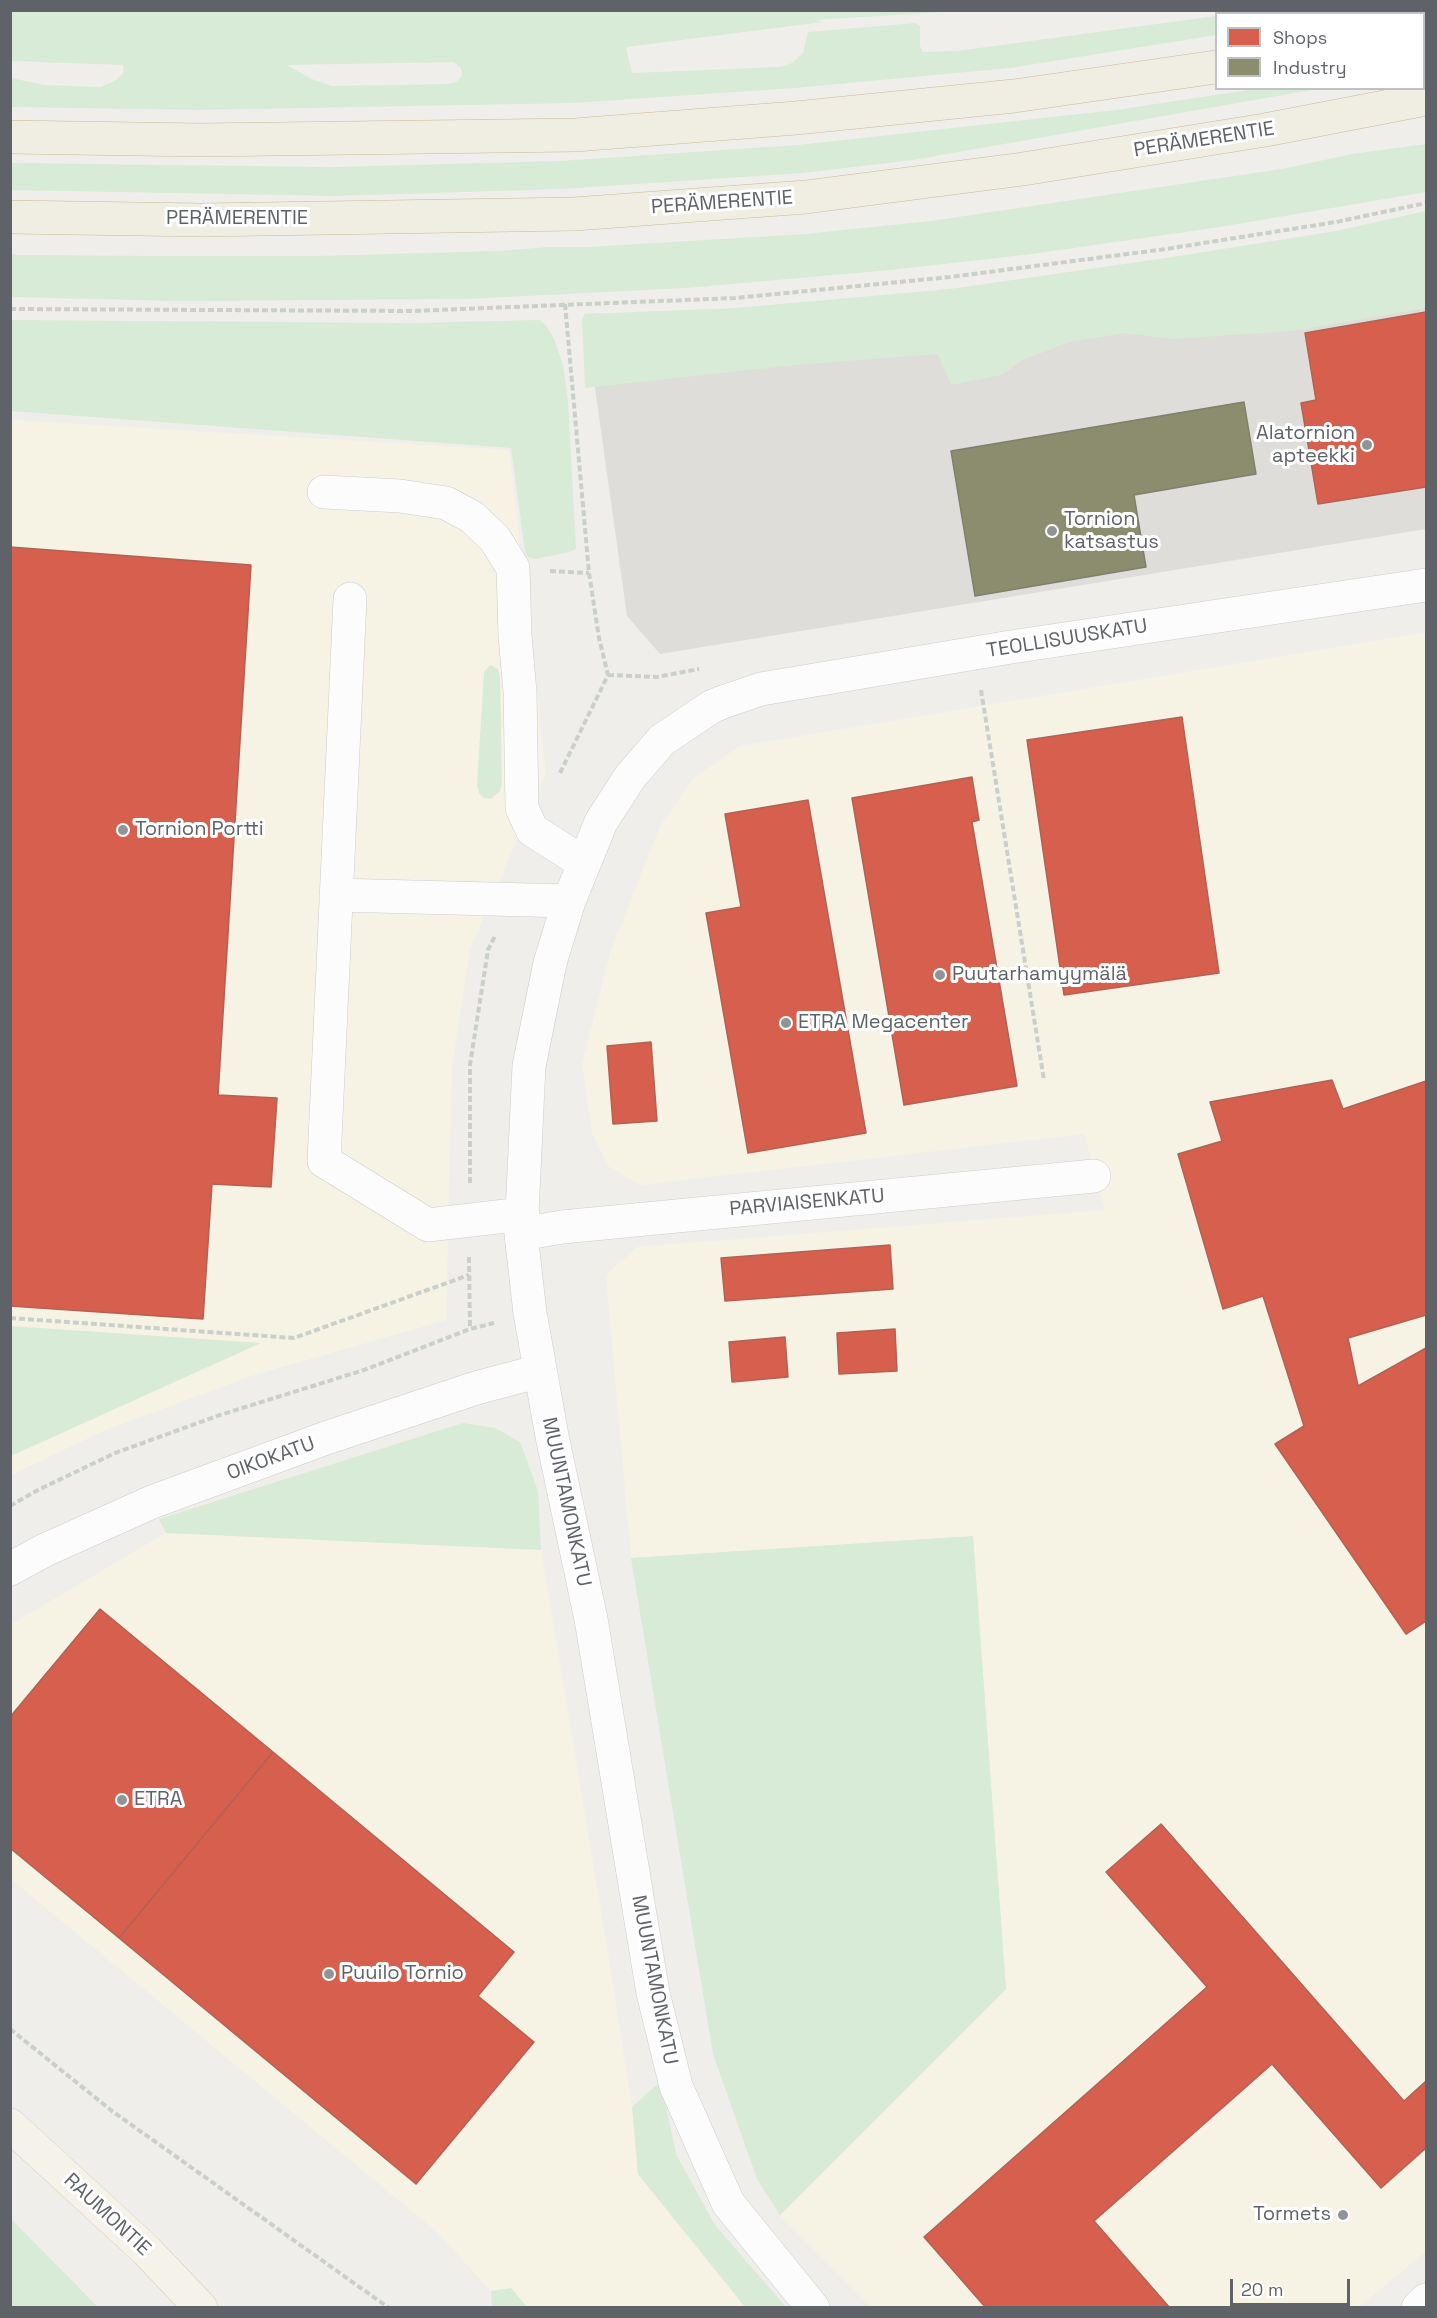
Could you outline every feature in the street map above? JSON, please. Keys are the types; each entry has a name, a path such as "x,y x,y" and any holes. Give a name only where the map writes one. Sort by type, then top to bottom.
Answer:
{"highway":[{"path":"10,137 200,140 575,135 796,118 1014,96 1215,66"},
{"name":"PERÄMERENTIE","path":"10,217 201,220 574,214 806,197 1035,168 1265,130 1426,99"}],"main road":[{"name":"RAUMONTIE","path":"10,2125 146,2250 201,2307"}],"street":[{"path":"324,492 400,496 446,503 472,517 495,538 513,568 514,636 520,692 522,808 532,830 584,863"},
{"name":"TEOLLISUUSKATU","path":"711,707 761,689 1011,647 1426,585"},
{"path":"350,599 336,895 569,901"},
{"name":"MUUNTAMONKATU","path":"711,707 662,740 630,777 601,822 569,901 550,963 529,1066 522,1224 530,1313 540,1371 591,1618 653,1993 676,2086 728,2203 813,2307"},
{"name":"PARVIAISENKATU","path":"336,895 324,1161 428,1225 522,1224 562,1227 1094,1176"},
{"name":"OIKOKATU","path":"10,1569 45,1550 152,1502 336,1435 476,1388 540,1371"},
{"path":"1418,2307 1426,2300"}],"path":[{"path":"10,309 412,311 735,298 950,277 1166,249 1336,222 1426,203"},
{"path":"565,304 589,573 599,638 608,675"},
{"path":"980,684 1044,1080"},
{"path":"10,1318 294,1338 469,1275"},
{"path":"10,1506 38,1490 136,1446 220,1415 364,1370 470,1329 530,1313"},
{"path":"10,2029 112,2111 389,2307"}],"shaded area":[{"path":"1426,247 1426,529 660,654 627,616 594,381"},
{"path":"11,420 509,450 546,772 470,949 452,1067 446,1320 254,1375 103,1431 11,1475"},
{"path":"1426,632 1426,2251 1359,2307 872,2307 780,2215 1006,1989 973,1536 631,1558 606,1275 637,1247 1105,1210 1084,1134 640,1185 608,1166 592,1133 582,1064 611,950 661,824 694,778 740,746"},
{"path":"166,1533 541,1550 632,2107 638,2174 745,2307 527,2307 511,2288 491,2291 436,2231 11,1879 10,1625"}],"green space":[{"path":"11,10 958,11 816,20 823,22 626,47 632,73 780,67 792,63 803,53 808,32 916,23 920,26 920,46 923,52 957,51 1215,16 1215,35 1010,68 795,88 573,103 199,110 11,107 11,78 44,85 101,87 116,80 124,72 123,65 11,61","holes":["454,62 461,68 462,76 456,82 449,84 332,86 314,80 286,65"]},
{"path":"1249,90 1311,90 913,160 803,173 562,189 334,196 11,190 11,163 332,167 560,161 798,145 1116,110"},
{"path":"1426,144 1426,192 1220,227 1032,254 891,270 686,288 465,299 178,301 11,297 11,253 18,255 317,256 588,247 805,234 931,221 1282,169 1352,154"},
{"path":"1426,211 1426,308 1293,331 1171,339 1125,333 1069,342 1023,360 1001,375 951,385 938,354 795,365 585,388 582,319 585,314 735,308 950,289 1336,231"},
{"path":"11,320 412,323 539,320 546,325 554,339 563,365 568,401 576,549 535,559 528,557 525,551 511,448 11,411"},
{"path":"490,665 498,669 500,678 502,783 500,791 491,799 484,798 479,793 477,785 484,672"},
{"path":"11,1326 261,1343 11,1456"},
{"path":"463,1423 495,1428 520,1442 538,1491 541,1550 166,1533 159,1519"},
{"path":"973,1536 1006,1989 780,2215 757,2179 713,2054 631,1558"},
{"path":"660,2082 677,2156 715,2225 786,2307 745,2307 638,2174 632,2107"},
{"path":"11,2219 98,2307 11,2307"},
{"path":"511,2288 527,2307 492,2307 491,2291"}],"building: Shops":[{"name":"Alatornion apteekki","path":"1426,312 1426,487 1318,504 1301,403 1316,400 1305,333"},
{"name":"Tornion Portti","path":"10,547 251,565 218,1095 277,1098 271,1187 212,1184 203,1319 10,1306"},
{"path":"1182,717 1219,973 1064,995 1027,740"},
{"name":"Puutarhamyymälä","path":"972,777 979,820 972,822 1017,1086 904,1105 852,798"},
{"name":"ETRA Megacenter","path":"808,800 866,1133 748,1153 706,913 741,907 725,814"},
{"path":"651,1042 657,1121 613,1124 607,1046"},
{"path":"1332,1080 1343,1109 1426,1081 1426,1315 1348,1338 1358,1386 1426,1348 1426,1621 1406,1634 1275,1444 1304,1426 1263,1296 1223,1309 1178,1154 1222,1141 1210,1102"},
{"path":"890,1245 893,1289 725,1301 721,1258"},
{"path":"895,1329 897,1371 839,1374 837,1333"},
{"path":"785,1337 788,1377 732,1382 729,1342"},
{"name":"ETRA","path":"100,1609 273,1752 119,1938 10,1848 10,1717"},
{"name":"Puuilo Tornio","path":"273,1752 514,1952 478,1996 534,2042 416,2184 119,1938"},
{"path":"1161,1824 1404,2101 1426,2081 1426,2148 1381,2188 1272,2064 1094,2221 1170,2308 986,2308 924,2237 1207,1987 1106,1872"}],"building: Industry":[{"name":"Tornion katsastus","path":"1244,402 1256,474 1134,495 1146,567 975,596 951,451"}],"place":[{"name":"Alatornion apteekki","path":"1367,445"},
{"name":"Tornion katsastus","path":"1052,531"},
{"name":"Tornion Portti","path":"123,830"},
{"name":"Puutarhamyymälä","path":"940,975"},
{"name":"ETRA Megacenter","path":"786,1023"},
{"name":"ETRA","path":"122,1800"},
{"name":"Puuilo Tornio","path":"329,1974"},
{"name":"Tormets","path":"1343,2215"}]}
